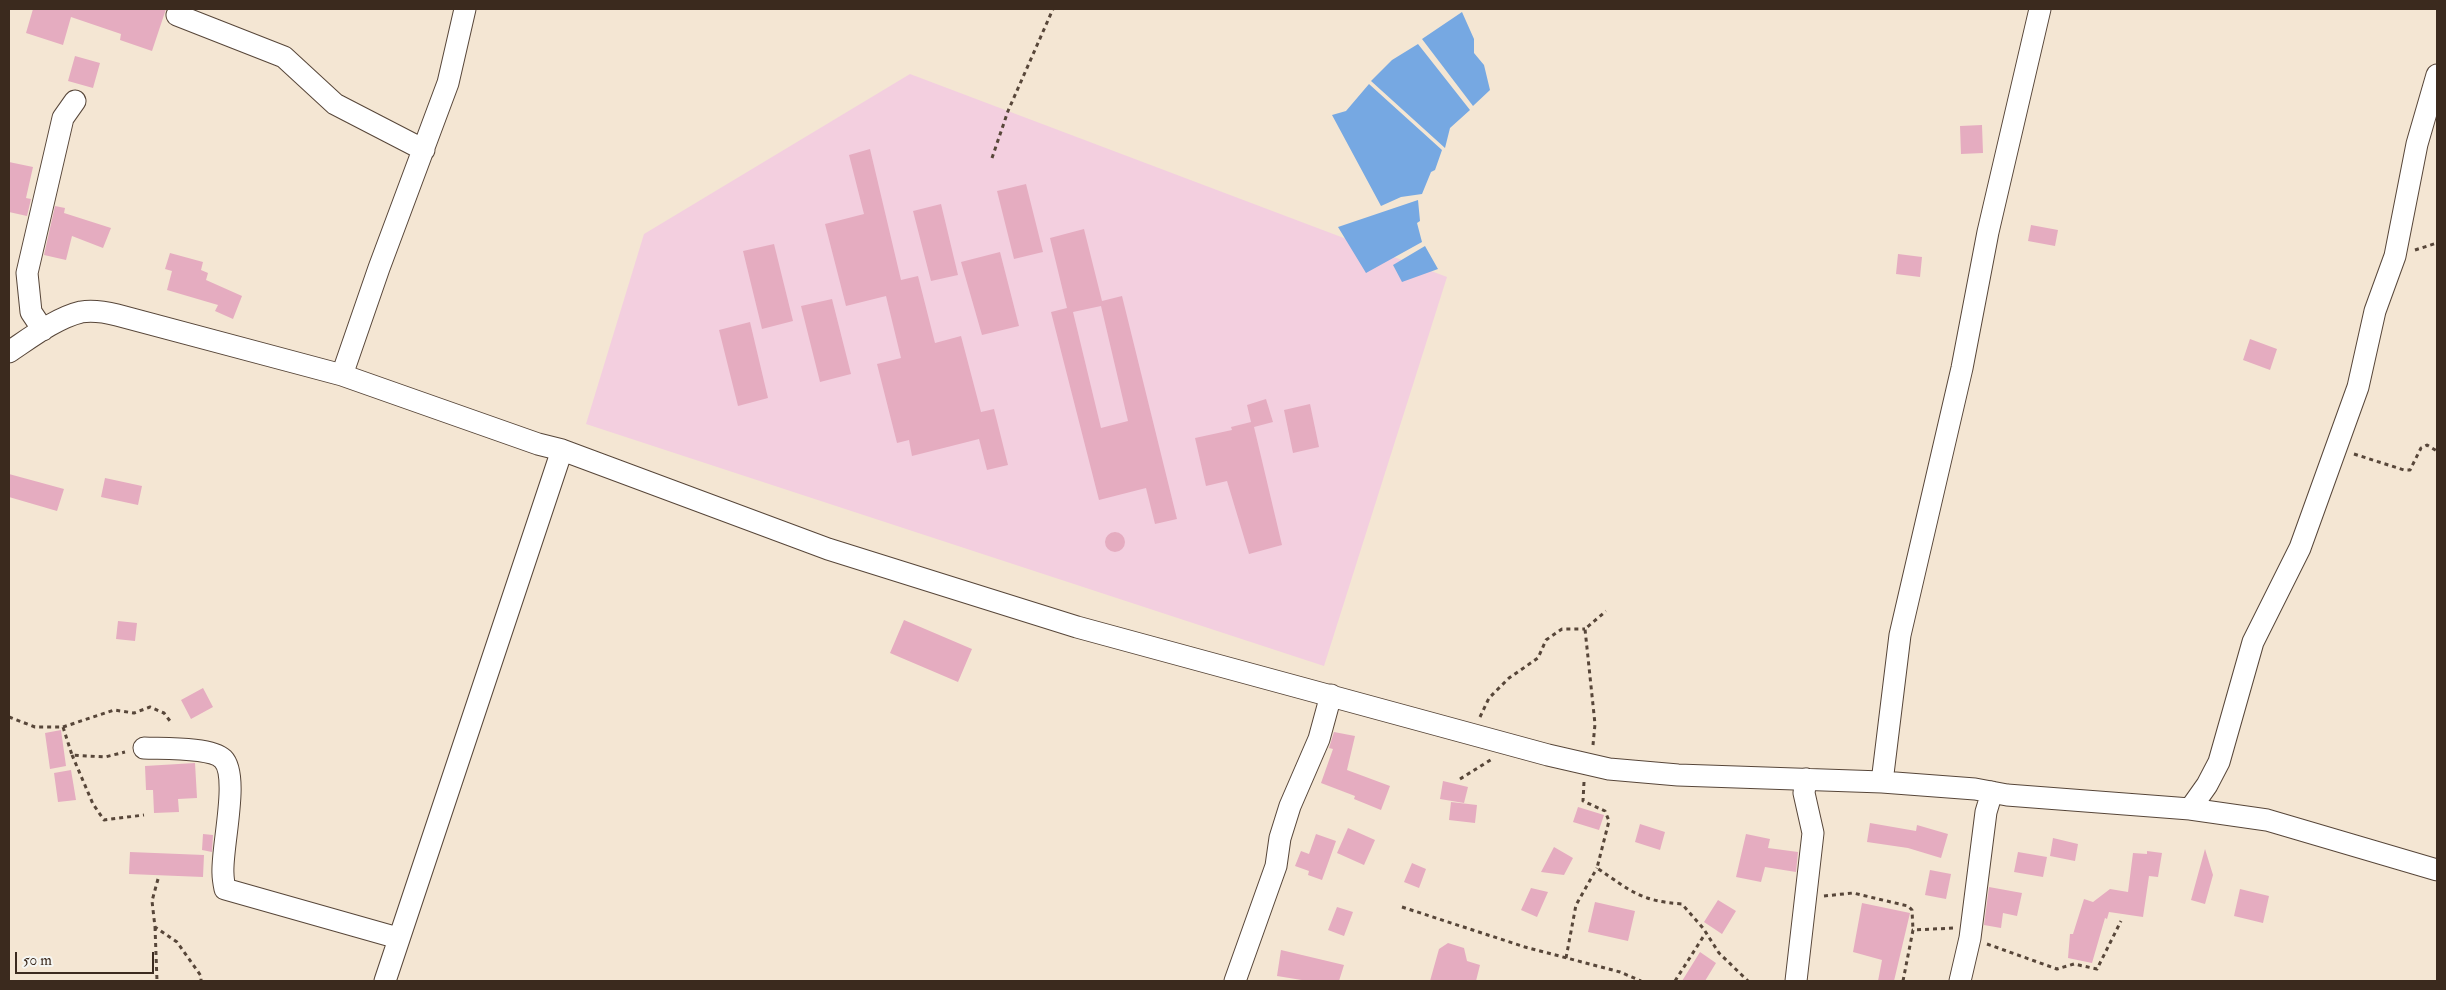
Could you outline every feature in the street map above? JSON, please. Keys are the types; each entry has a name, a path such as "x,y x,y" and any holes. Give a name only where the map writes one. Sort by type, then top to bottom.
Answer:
{"street":[{"path":"342,375 379,268 448,83 465,9"},
{"path":"1882,782 1900,635 1962,368 1988,232 2040,9"},
{"path":"177,15 284,57 334,104 424,150"},
{"path":"2190,809 2208,785 2219,762 2253,642 2300,548 2358,387 2375,311 2395,256 2417,144 2437,75"},
{"path":"43,330 31,312 27,272 63,118 75,101"},
{"path":"9,352 43,330 81,312 98,311 342,375 538,444 562,450 828,549 1077,626 1514,746 1590,764 1678,775 1882,782 2190,809 2267,820 2437,870"},
{"path":"385,981 562,450"},
{"path":"1235,981 1276,866 1280,838 1288,814 1319,739 1331,695"},
{"path":"144,748 208,752 223,759 230,772 230,793 222,873 225,889 398,938"},
{"path":"1796,981 1813,833 1804,793 1806,779"},
{"path":"1960,981 1971,932 1986,812 1992,792"}],"path":[{"path":"992,158 1008,111 1053,9"},
{"path":"2337,448 2404,470 2410,470 2421,448 2427,446 2437,451"},
{"path":"1471,734 1489,698 1509,678 1538,658 1546,640 1562,629 1586,629 1606,611"},
{"path":"1566,958 1576,905 1598,868 1609,821 1605,810 1583,801 1595,724 1592,678 1585,639 1586,629"},
{"path":"9,717 36,727 63,727 114,710 134,713 150,707 164,714 170,721"},
{"path":"63,727 72,755 89,795 104,820 144,815"},
{"path":"1460,779 1514,746"},
{"path":"72,755 105,757 144,748"},
{"path":"1598,868 1634,894 1656,902 1682,904 1703,928 1705,934 1720,953 1748,981"},
{"path":"156,981 155,927 152,901 158,878"},
{"path":"1806,896 1853,893 1908,906 1912,910 1913,930 1904,981"},
{"path":"1402,907 1566,958 1620,972 1641,981"},
{"path":"1913,930 1971,932 2057,969 2074,964 2097,969 2121,921"},
{"path":"155,927 177,942 201,976 201,981"},
{"path":"1675,981 1705,934"}],"shaded area":[{"path":"910,74 1447,277 1324,666 586,424 644,234"}],"water":[{"path":"1462,12 1474,39 1474,53 1484,65 1490,90 1473,106 1422,39"},
{"path":"1418,44 1470,110 1450,128 1445,148 1371,81 1392,60"},
{"path":"1369,84 1442,150 1435,170 1431,172 1422,194 1401,197 1381,206 1332,115 1346,111"},
{"path":"1418,200 1420,221 1417,223 1422,242 1366,273 1338,227"},
{"path":"1425,246 1438,269 1402,282 1393,265"}],"building":[{"path":"33,9 166,9 152,51 120,40 121,34 71,17 63,45 26,33"},
{"path":"75,56 100,63 93,88 68,81"},
{"path":"1982,125 1983,153 1961,154 1960,126"},
{"path":"870,149 901,280 918,276 935,343 961,336 981,412 994,409 1008,465 987,470 979,439 912,456 909,440 897,443 877,364 901,358 886,296 846,306 825,224 864,214 849,155"},
{"path":"9,162 33,167 26,198 31,199 27,216 9,212"},
{"path":"1026,184 1043,252 1014,259 997,191"},
{"path":"941,204 958,275 931,281 913,211"},
{"path":"55,206 65,208 64,213 111,228 103,248 72,236 66,260 44,255"},
{"path":"2031,225 2058,230 2055,246 2028,241"},
{"path":"1084,229 1102,301 1122,296 1177,519 1155,524 1146,488 1099,500 1051,312 1067,308 1050,238","holes":["1101,306 1128,421 1101,428 1073,312"]},
{"path":"774,244 793,321 762,329 743,251"},
{"path":"1000,252 1019,326 982,335 961,262"},
{"path":"170,253 203,262 201,270 208,273 206,280 242,296 233,319 215,311 218,305 167,290 172,271 165,269"},
{"path":"1898,254 1922,257 1920,277 1896,274"},
{"path":"832,299 851,374 820,382 801,306"},
{"path":"750,322 768,398 738,406 719,330"},
{"path":"2250,339 2277,349 2270,370 2243,360"},
{"path":"1266,399 1273,422 1254,427 1282,545 1249,554 1227,481 1206,486 1195,438 1232,430 1231,427 1251,422 1247,405"},
{"path":"1310,404 1319,447 1293,453 1284,410"},
{"path":"9,474 64,489 57,511 9,497"},
{"path":"105,478 142,486 138,505 101,497"},
{"path":"1115,532 1122,535 1125,542 1122,549 1115,552 1108,549 1105,542 1108,535"},
{"path":"904,620 972,649 958,682 890,653"},
{"path":"118,621 137,623 135,641 116,639"},
{"path":"203,688 213,707 191,719 181,700"},
{"path":"61,730 66,766 50,769 45,733"},
{"path":"1334,732 1355,736 1347,770 1390,786 1381,810 1354,799 1355,796 1321,783 1333,749 1329,748"},
{"path":"195,763 197,798 178,799 179,812 154,813 153,790 146,790 145,766"},
{"path":"71,770 76,800 58,802 54,773"},
{"path":"1443,781 1468,787 1464,803 1440,799"},
{"path":"1451,802 1477,805 1475,823 1449,820"},
{"path":"1578,807 1604,815 1599,830 1573,822"},
{"path":"1870,823 1916,831 1917,825 1948,834 1941,858 1908,848 1867,842"},
{"path":"1640,824 1665,832 1660,850 1635,842"},
{"path":"1348,828 1375,840 1364,865 1337,853"},
{"path":"203,834 213,835 212,852 202,850"},
{"path":"1316,834 1336,841 1322,880 1308,875 1309,871 1295,866 1301,851 1309,854"},
{"path":"1746,834 1770,839 1768,848 1798,852 1796,872 1765,867 1761,882 1736,877"},
{"path":"2053,838 2078,844 2075,861 2050,856"},
{"path":"1554,847 1573,858 1564,875 1541,872"},
{"path":"2205,849 2213,875 2205,904 2191,900"},
{"path":"2147,851 2162,853 2158,877 2149,876 2143,917 2109,912 2107,919 2105,918 2092,963 2068,958 2070,934 2073,934 2084,899 2093,902 2110,889 2128,892 2133,853 2147,854"},
{"path":"130,852 204,855 203,877 129,874"},
{"path":"2018,852 2047,857 2043,877 2014,872"},
{"path":"1412,863 1426,869 1419,888 1404,882"},
{"path":"1930,870 1951,874 1946,899 1925,895"},
{"path":"1989,887 2022,893 2017,916 2003,913 2001,928 1984,925"},
{"path":"1531,888 1548,892 1537,917 1521,910"},
{"path":"2240,889 2269,896 2263,923 2234,916"},
{"path":"1718,900 1736,911 1722,934 1704,922"},
{"path":"1595,902 1635,911 1628,941 1588,932"},
{"path":"1862,903 1910,913 1894,981 1878,981 1882,960 1853,952"},
{"path":"1337,907 1353,912 1344,936 1328,930"},
{"path":"1448,943 1464,948 1467,961 1480,965 1476,981 1430,981 1439,949"},
{"path":"1281,950 1344,965 1339,981 1308,981 1277,976"},
{"path":"1700,952 1716,963 1705,981 1682,981"}]}
